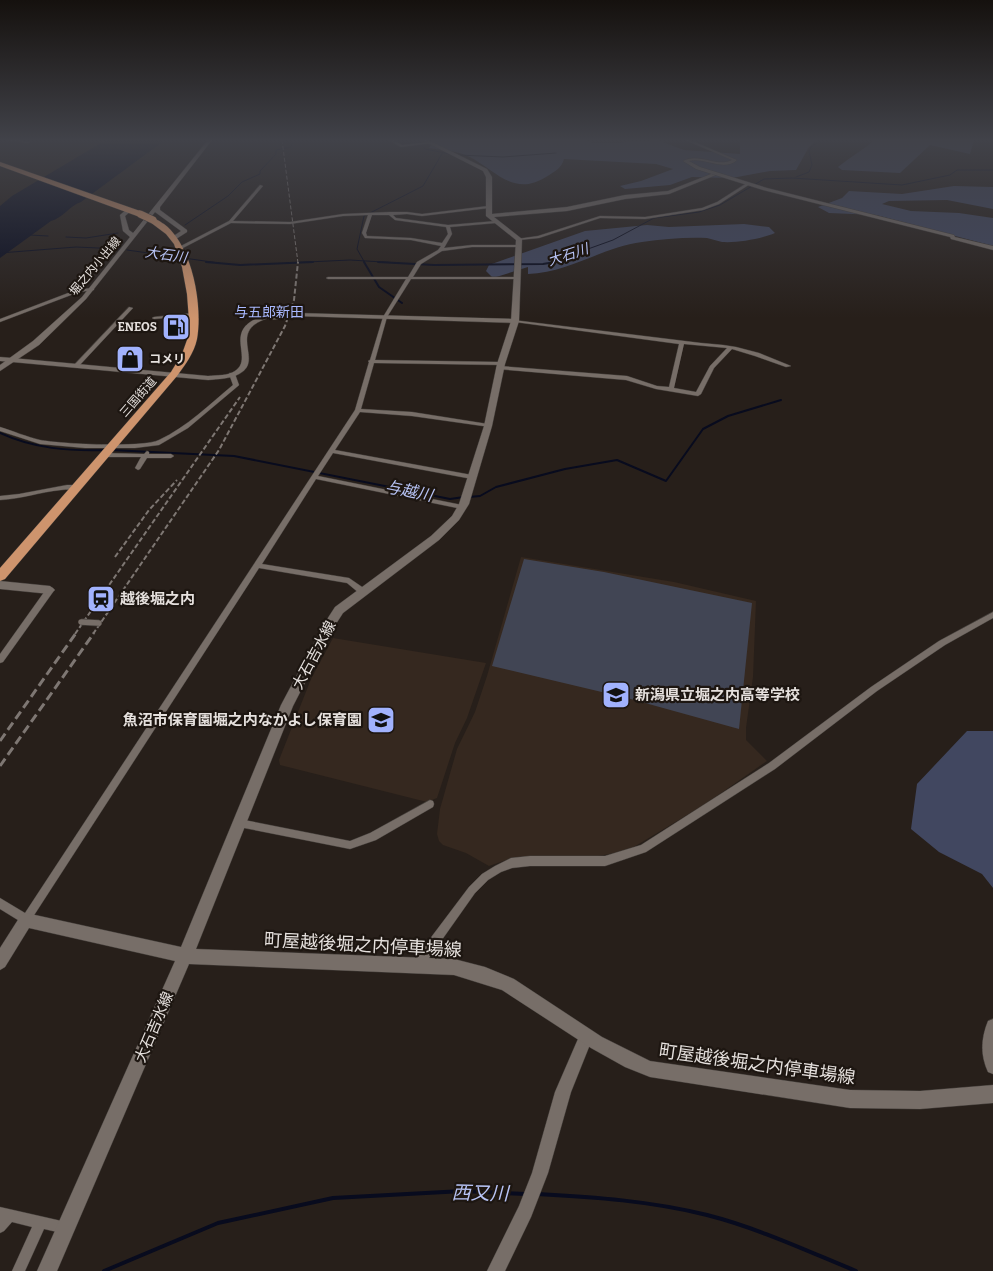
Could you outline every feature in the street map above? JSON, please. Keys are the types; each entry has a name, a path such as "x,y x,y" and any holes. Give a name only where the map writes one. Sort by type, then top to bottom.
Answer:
{"highway":[{"name":"三国街道","path":"0,576 174,374 192,341 195,314 183,255 174,238 153,220 101,199"}],"main road":[{"name":"堀之内小出線","path":"0,369 36,343 92,289 164,199"},
{"path":"488,199 489,216 519,243"},
{"path":"489,216 567,209 613,199"},
{"path":"129,210 122,216 126,231 134,237"},
{"path":"156,210 185,231 174,238"},
{"name":"大石吉水線","path":"47,1271 185,956 287,705 328,627 339,610 435,538 456,518 462,507 488,426 500,366 515,321 519,243"},
{"path":"0,585 50,590"},
{"path":"0,962 26,920"},
{"name":"町屋越後堀之内停車場線","path":"26,920 185,956 418,964 454,967 486,976 514,987 586,1037 622,1059 650,1069 850,1098 920,1100 993,1094"}],"street":[{"path":"183,255 230,222 250,199"},
{"path":"370,214 364,233 366,237 411,240 442,247 472,246 519,243 600,217 646,218 702,209 725,199"},
{"path":"807,199 993,248"},
{"path":"230,222 290,223 370,214 422,215 488,206"},
{"path":"390,213 395,219 448,226 496,222"},
{"path":"0,903 26,920 358,410 384,317 418,264 442,247 450,234 448,226"},
{"path":"328,278 411,277 519,269"},
{"path":"0,321 78,291 92,289"},
{"path":"76,366 131,308"},
{"path":"154,318 195,314"},
{"path":"0,359 208,378 232,374 242,368 247,360 244,340 248,326 257,320 270,316 297,315 515,321 730,348 788,366"},
{"path":"671,389 682,342"},
{"path":"372,361 500,366 627,378 698,394 712,367 730,348"},
{"path":"138,468 148,451 186,428 226,395 236,384 232,374"},
{"path":"358,410 412,414 488,426"},
{"path":"0,429 40,442 85,446 113,445 171,456"},
{"path":"104,455 148,451"},
{"path":"331,451 472,477"},
{"path":"314,477 462,507"},
{"path":"0,498 14,498 64,486 78,487"},
{"path":"256,565 349,582 362,591"},
{"path":"0,660 50,590"},
{"path":"418,964 472,890 485,877 498,869 511,863 530,861 605,861 643,849 772,766 874,689 942,643 993,615"},
{"path":"81,622 99,623"},
{"path":"239,823 350,845 373,838 430,804"},
{"path":"993,1026 990,1033 990,1060 993,1067"},
{"path":"496,1271 525,1211 540,1174 563,1092 586,1037"},
{"path":"0,1227 5,1214 66,1228"},
{"path":"18,1271 41,1222"}],"shaded area":[{"path":"8,199 85,199 0,258 0,206"},
{"path":"838,199 993,199 993,209 947,200 889,201 882,204 911,211 959,213 993,218 993,246 876,215 829,213 818,207"},
{"path":"744,224 769,227 775,233 756,239 735,242 722,242 707,238 674,238 642,242 613,249 572,265 543,273 528,274 528,267 493,278 486,271 489,265 585,231 647,225 669,227"},
{"name":"新潟県立堀之内高等学校","path":"521,557 674,582 756,601 753,677 746,740 767,761 704,805 627,851 598,856 515,857 489,866 466,853 443,845 439,841 437,834 440,809 457,749 475,712 487,676"},
{"path":"524,559 604,572 752,603 739,729 627,698 492,666"},
{"name":"魚沼市保育園堀之内なかよし保育園","path":"333,638 486,663 467,718 455,743 437,798 427,802 280,765 279,760 311,679"},
{"path":"967,731 993,731 993,888 982,874 939,852 911,829 917,784"}],"waterway":[{"path":"185,225 223,199"},
{"path":"364,261 357,249 364,216 397,199"},
{"name":"大石川","path":"549,263 613,240 654,218 699,212 720,205 730,199"},
{"path":"66,237 86,238 118,233"},
{"path":"29,235 48,236"},
{"name":"大石川","path":"0,253 76,247 121,249"},
{"name":"大石川","path":"127,250 219,263"},
{"name":"大石川","path":"286,263 364,261"},
{"name":"大石川","path":"364,261 399,263"},
{"name":"大石川","path":"206,262 240,265 313,262"},
{"path":"364,262 379,287 402,303"},
{"name":"大石川","path":"378,262 434,265 549,263"},
{"name":"大石川","path":"549,263 555,262"},
{"name":"与越川","path":"469,497 480,496 496,487 565,469 617,460 666,481 703,429 728,416 781,400"},
{"name":"与越川","path":"0,433 39,446 79,450 106,450"},
{"name":"与越川","path":"111,450 234,456 450,499 464,497"},
{"name":"西又川","path":"104,1271 218,1223 333,1198 463,1191 526,1194"},
{"name":"西又川","path":"537,1194 644,1203 707,1215 764,1233 856,1271"}],"railway":[{"path":"290,199 298,263"},
{"path":"93,634 219,450 285,326 294,300 298,263"},
{"path":"75,634 240,397"},
{"path":"115,557 149,510 177,480"},
{"path":"0,741 76,633"},
{"path":"0,766 94,633"}],"place":[{"name":"ENEOS","path":"176,327"},
{"name":"コメリ","path":"130,359"},
{"name":"越後堀之内","path":"101,599"},
{"name":"新潟県立堀之内高等学校","path":"616,695"},
{"name":"魚沼市保育園堀之内なかよし保育園","path":"381,720"}],"district":[{"name":"与五郎新田","path":"269,312"}]}
